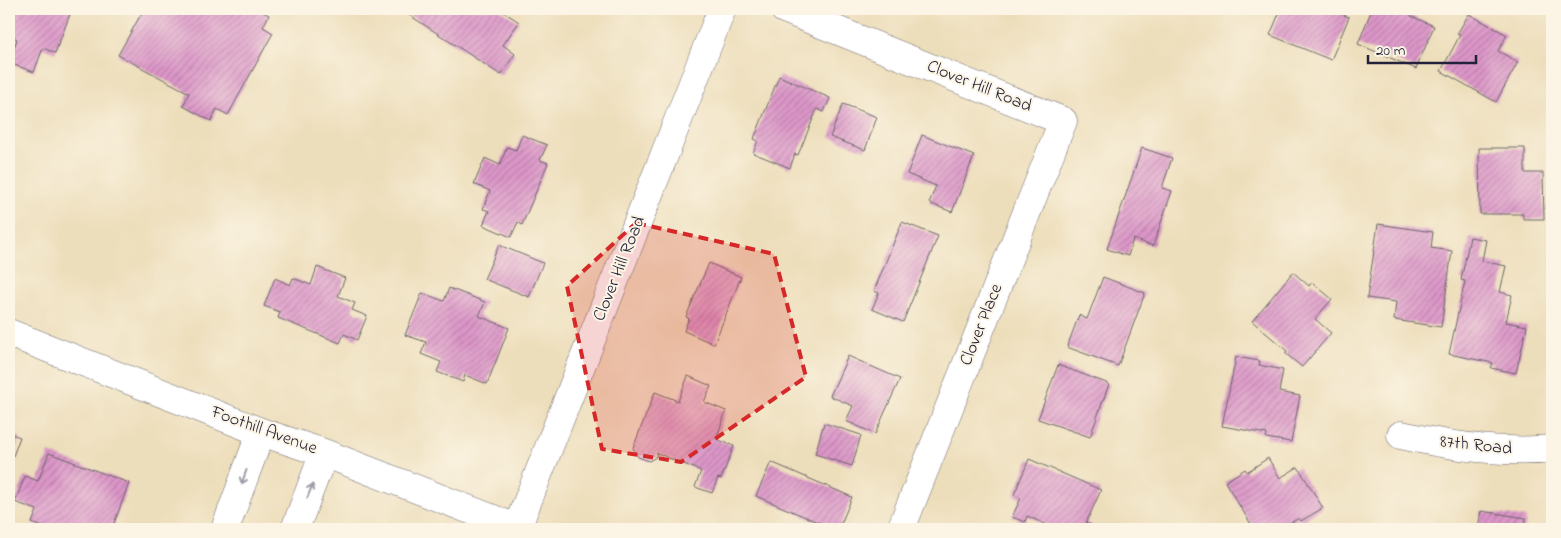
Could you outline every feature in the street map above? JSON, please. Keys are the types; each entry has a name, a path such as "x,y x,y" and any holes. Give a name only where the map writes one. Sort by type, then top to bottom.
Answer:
{"street":[{"name":"Clover Hill Road","path":"518,529 722,9"},
{"name":"Clover Hill Road","path":"784,9 1063,121"},
{"name":"Clover Place","path":"901,529 1063,121"},
{"name":"Foothill Avenue","path":"9,333 260,432 324,453 518,529"},
{"path":"225,529 260,432"},
{"name":"87th Road","path":"1401,435 1452,446 1532,451 1552,449"},
{"path":"295,529 324,453"}],"highlighted area":[{"path":"636,223 774,254 806,377 681,462 602,449 567,286"}],"building":[{"path":"9,9 72,9 55,53 43,48 34,72 9,63 17,39 9,35"},
{"path":"144,9 257,9 269,15 263,27 273,33 228,115 217,109 211,121 183,106 189,93 118,55"},
{"path":"400,9 499,9 519,22 503,45 515,54 501,75"},
{"path":"1281,9 1328,9 1349,17 1331,60 1270,35"},
{"path":"1372,9 1415,9 1411,16 1434,26 1416,69 1358,44"},
{"path":"1469,14 1507,35 1498,51 1518,62 1496,102 1441,71 1460,35 1457,34"},
{"path":"779,76 830,98 824,112 817,109 798,155 795,154 790,168 753,153 758,141 754,139"},
{"path":"843,104 877,117 865,150 830,137"},
{"path":"522,135 547,145 540,160 548,163 522,225 518,222 511,237 483,225 489,211 483,209 490,191 474,184 485,158 500,165 507,147 516,150"},
{"path":"922,135 974,156 952,212 929,203 936,186 907,174"},
{"path":"1142,148 1172,158 1162,188 1172,191 1153,246 1133,239 1128,256 1107,249"},
{"path":"1479,148 1525,148 1525,173 1543,173 1544,219 1523,219 1523,214 1480,214"},
{"path":"902,222 938,236 903,322 872,309 879,293 874,291"},
{"path":"1378,224 1433,232 1431,248 1452,251 1441,327 1394,320 1396,302 1367,298"},
{"path":"1470,237 1486,240 1482,261 1506,266 1500,292 1512,295 1506,322 1527,326 1516,373 1491,368 1493,363 1449,354 1465,281 1461,280"},
{"path":"499,245 543,263 529,297 484,279"},
{"path":"709,263 741,277 714,344 684,331 689,318 686,317"},
{"path":"317,267 345,278 338,296 355,303 352,310 367,316 357,340 344,334 340,343 278,318 280,312 264,306 275,278 290,285 293,278 311,285"},
{"path":"1293,272 1309,286 1312,282 1332,299 1315,319 1331,333 1302,367 1285,353 1287,351 1252,321"},
{"path":"1103,277 1145,293 1118,366 1067,347 1079,315 1087,319"},
{"path":"449,288 485,302 479,316 509,328 487,384 465,375 463,382 437,372 441,362 421,354 426,342 405,335 422,293 444,301"},
{"path":"848,356 900,379 875,434 846,421 853,406 830,396"},
{"path":"1236,357 1260,361 1259,365 1283,370 1279,392 1300,396 1291,442 1266,438 1267,434 1222,426"},
{"path":"1058,365 1109,384 1090,437 1038,419"},
{"path":"688,376 711,386 704,402 726,411 716,439 734,446 721,479 718,478 712,493 695,487 701,471 657,453 656,457 649,461 638,457 633,448 655,392 678,401"},
{"path":"824,423 861,435 852,466 815,454"},
{"path":"9,433 20,437 9,467"},
{"path":"49,453 129,483 112,529 80,529 69,525 68,529 47,529 32,523 37,510 15,502 25,476 38,481"},
{"path":"1268,458 1280,478 1298,467 1323,508 1301,521 1299,518 1280,529 1254,529 1225,482 1245,469 1247,472"},
{"path":"1029,459 1101,490 1086,523 1100,529 1046,529 1047,525 1027,516 1025,522 1012,517 1021,498 1014,495"},
{"path":"771,462 852,497 839,529 834,529 756,496"},
{"path":"1481,511 1526,518 1525,529 1478,529"}]}
